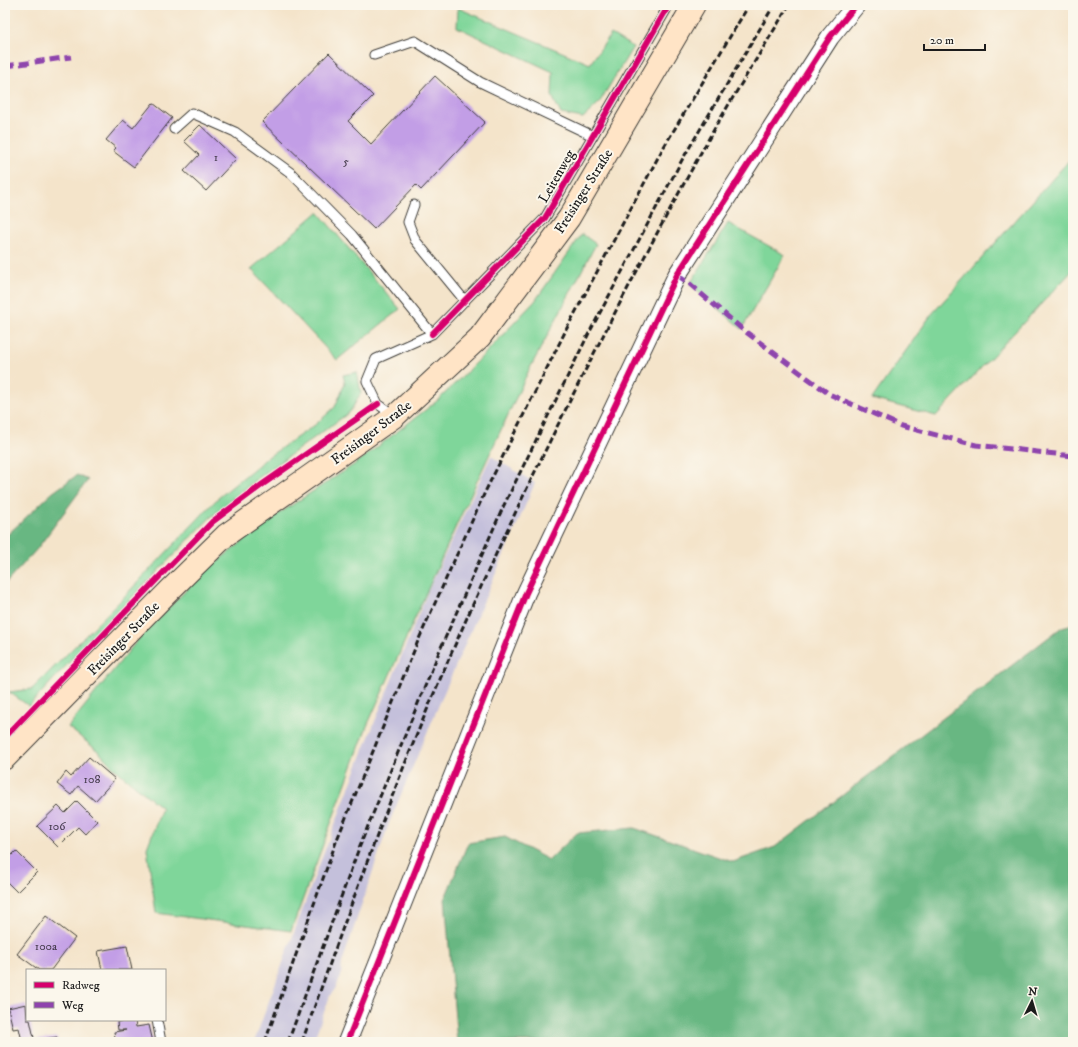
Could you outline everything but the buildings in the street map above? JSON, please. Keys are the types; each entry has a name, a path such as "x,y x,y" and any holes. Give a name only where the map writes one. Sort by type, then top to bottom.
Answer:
{"main road":[{"name":"Freisinger Straße","path":"5,758 226,535 396,416 480,337 569,218 694,5"}],"street":[{"path":"347,1042 526,593 677,276 830,37 856,5"}],"lane":[{"name":"Leitenweg","path":"396,416 378,404 367,381 376,359 432,334 546,218 669,5"},
{"path":"374,55 415,41 480,82 593,136"},
{"path":"174,129 192,113 235,132 290,173 352,235 432,334"},
{"path":"414,205 408,222 416,240 465,301"},
{"path":"157,1021 161,1042"}],"shaded area":[{"path":"491,456 535,483 389,823 342,963 341,977 330,996 313,1042 254,1042 314,878 379,711 429,589"}],"green space":[{"path":"458,8 590,64 611,34 633,47 599,103 583,118 561,114 552,96 553,72 457,27"},
{"path":"1073,156 1073,270 936,416 872,399 931,315"},
{"path":"318,212 400,309 337,360 251,269"},
{"path":"728,223 785,255 742,329 690,284"},
{"path":"582,234 596,244 529,370 456,526 367,726 291,931 156,913 147,848 162,808 115,769 98,751 68,727 140,637 205,571 275,516 355,464 437,401 475,364 535,301"},
{"path":"357,372 361,393 350,412 254,481 210,518 89,641 29,706 9,692 32,689 120,601 217,499 268,457 315,425 335,407 345,383 343,375"},
{"path":"77,475 88,480 37,549 5,584 5,537 52,493"},
{"path":"1073,624 1073,1042 457,1042 445,898 468,843 505,837 549,860 577,833 634,828 733,862 775,847 1062,627"}],"railway":[{"path":"265,1042 336,842 418,641 485,492 567,328 662,150 749,5"},
{"path":"288,1042 359,848 439,652 504,505 588,335 682,160 774,5"},
{"path":"302,1042 391,798 430,702 478,592 596,348 703,148 789,5"}],"marked path":[{"path":"5,66 71,57"},
{"path":"677,275 690,284 742,329 829,394 901,426 976,445 1073,456"}],"cycle path":[{"path":"432,334 545,218 669,5"},
{"path":"347,1042 526,593 677,275 830,37 856,5"},
{"path":"5,737 212,522 263,484 378,404"}]}
